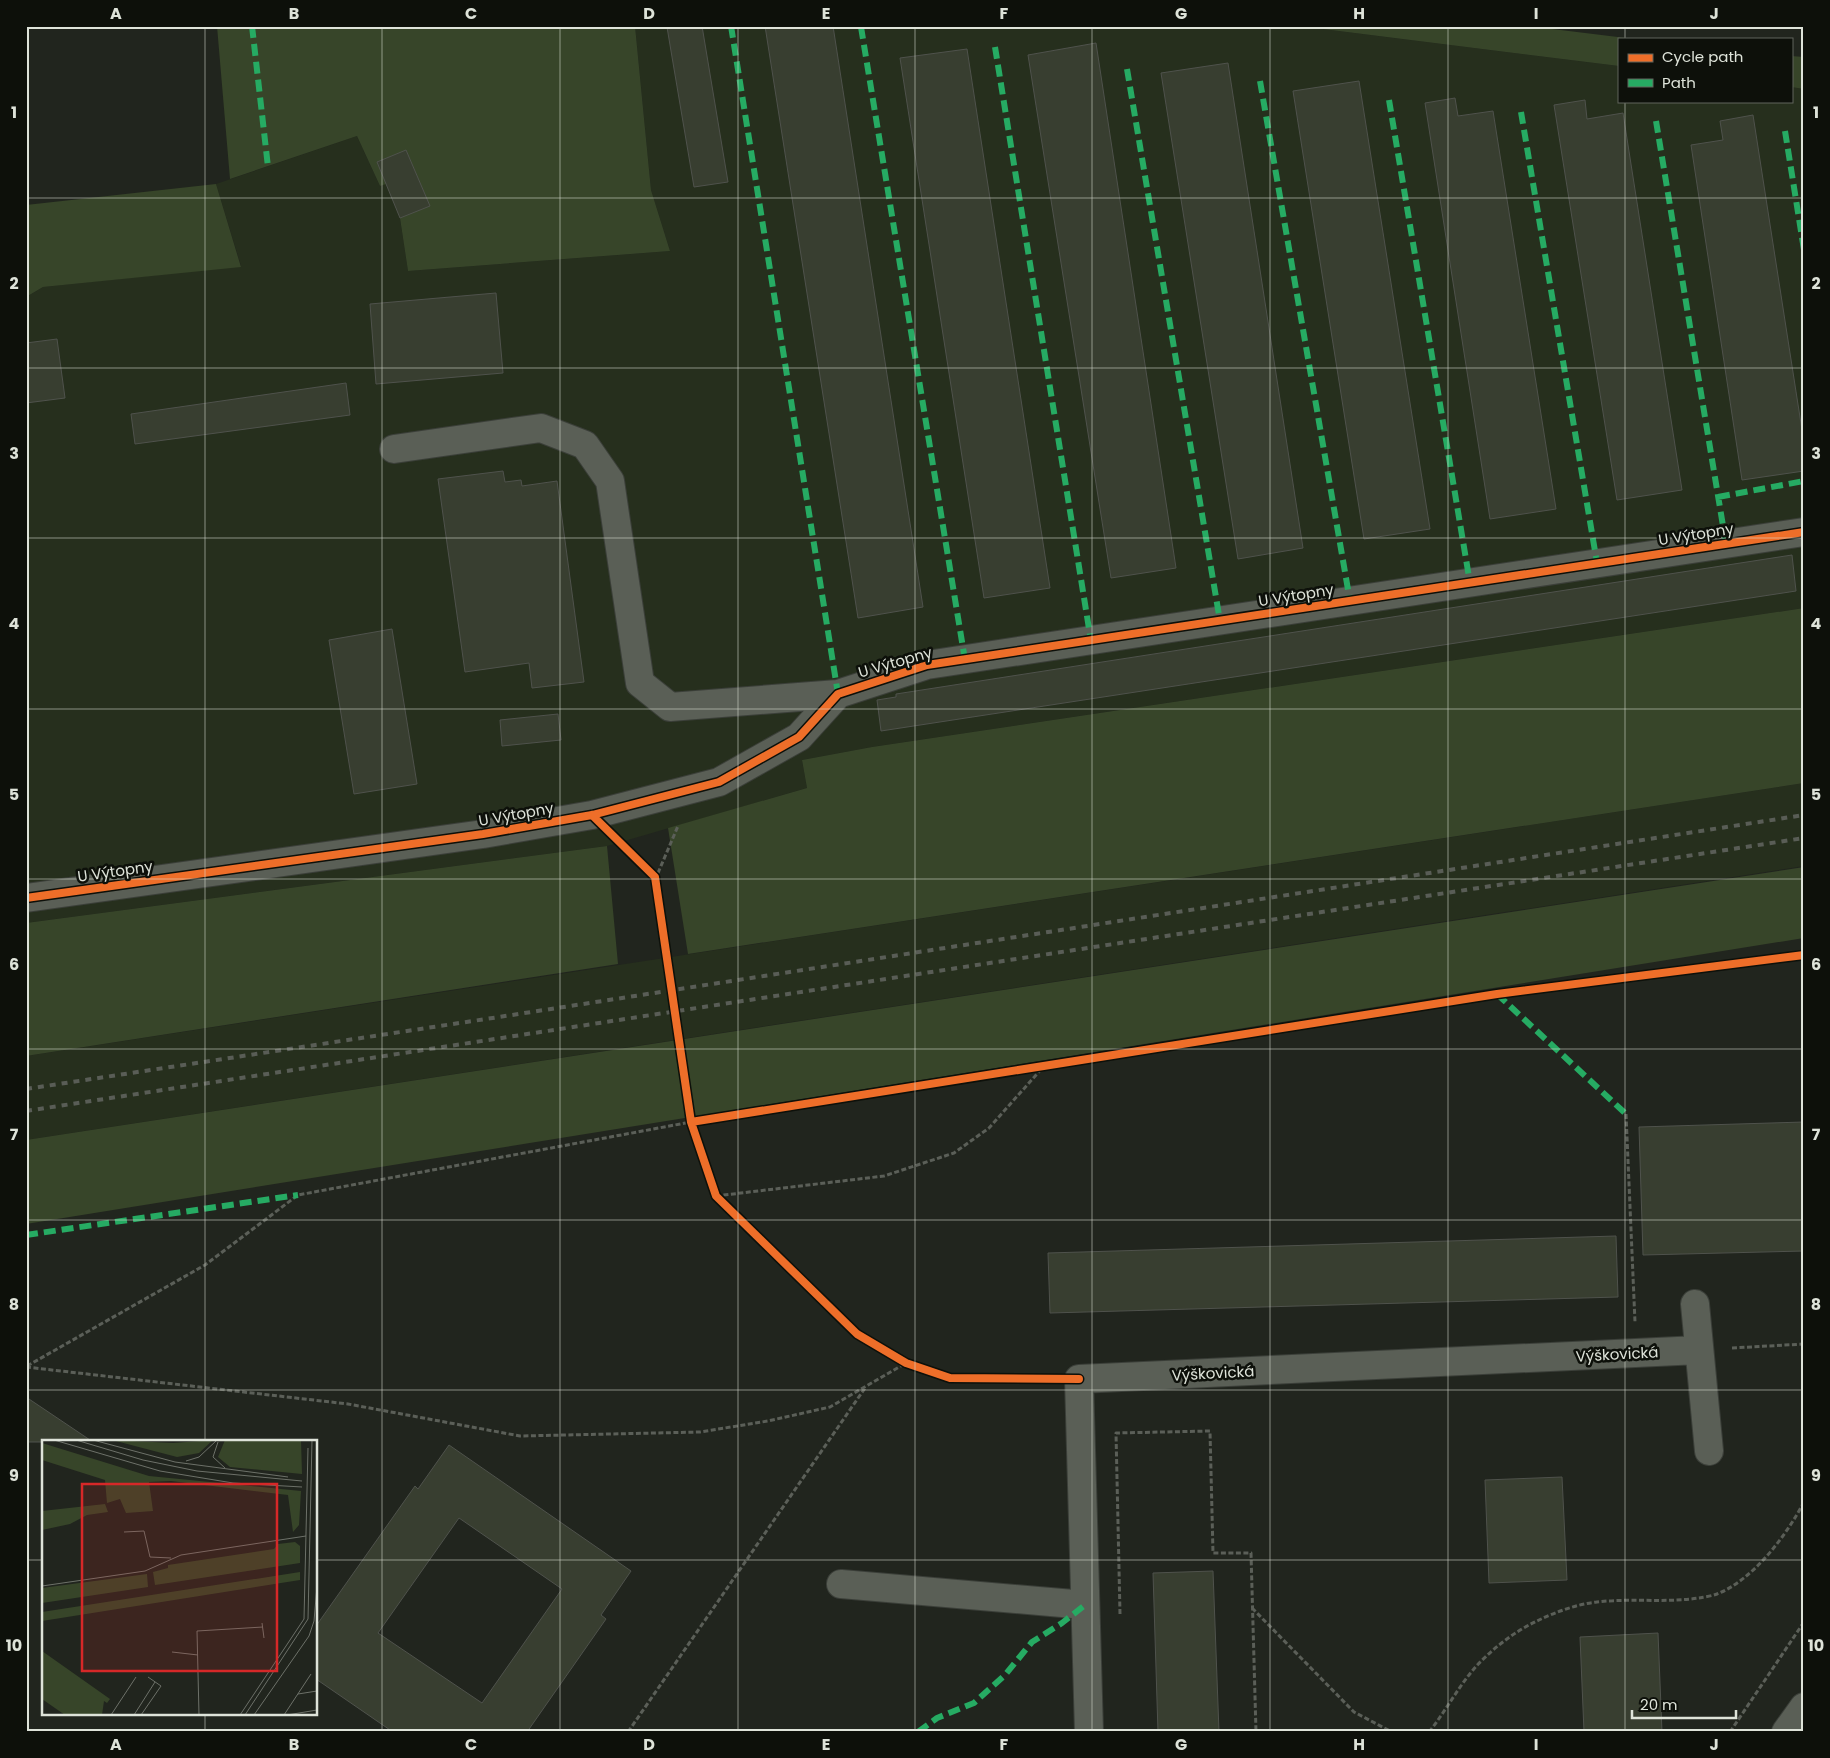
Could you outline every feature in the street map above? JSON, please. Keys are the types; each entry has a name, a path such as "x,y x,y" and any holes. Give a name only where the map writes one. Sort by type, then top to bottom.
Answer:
{"street":[{"path":"394,449 541,428 585,445 610,480 640,683 670,708 838,694"},
{"name":"U Výtopny","path":"26,898 483,834 592,815 694,789 718,782 799,737 838,694 927,665 1804,532"},
{"path":"1696,1304 1709,1450"},
{"name":"Výškovická","path":"1089,1732 1079,1379 1699,1350"},
{"path":"841,1584 1085,1605"},
{"path":"1786,1732 1804,1706"}],"path":[{"path":"655,879 694,789"},
{"path":"648,870 655,879 657,890"},
{"path":"1035,1067 1054,1064"},
{"path":"716,1196 884,1176 954,1153 989,1128 1044,1066"},
{"path":"690,1112 694,1131"},
{"path":"1626,1114 1636,1353"},
{"path":"26,1367 206,1265 298,1195 701,1120"},
{"path":"712,1187 716,1196 723,1203"},
{"path":"1699,1350 1804,1344"},
{"path":"26,1367 348,1404 520,1436 700,1432 768,1421 830,1407 906,1363 898,1358"},
{"path":"628,1732 867,1385"},
{"path":"1120,1622 1116,1433 1210,1431 1213,1553 1251,1553 1256,1732"},
{"path":"1429,1732 1474,1669 1512,1636 1538,1620 1596,1602 1686,1600 1716,1594 1739,1582 1757,1565 1779,1541 1804,1502"},
{"path":"1252,1608 1354,1712 1392,1732"},
{"path":"1730,1732 1804,1622"}],"shaded area":[{"path":"217,26 635,26 651,190 670,251 408,271 400,218 386,184 380,186 357,136 230,179"},
{"path":"635,26 1299,26 1618,66 1618,102 1792,102 1792,87 1804,89 1804,608 872,747 802,760 807,788 607,846 26,923 26,297 43,287 241,266 216,184 357,136 380,186 386,183 400,218 408,271 670,251 651,190"},
{"path":"1299,26 1528,26 1626,38 1618,38 1618,66"},
{"path":"1792,56 1804,57 1804,89 1792,87"},
{"path":"216,184 241,267 43,287 26,297 26,205"},
{"path":"1804,608 1804,783 688,954 668,828 807,788 802,760 872,747"},
{"path":"1804,783 1804,866 26,1140 26,1056"},
{"path":"607,846 618,964 26,1056 26,923"},
{"path":"1804,867 1804,938 26,1224 26,1140"}],"building":[{"path":"702,26 728,182 694,187 667,27"},
{"path":"765,26 833,26 923,607 858,618"},
{"path":"1096,43 1176,568 1111,578 1028,55"},
{"path":"967,49 1050,588 984,598 900,58"},
{"path":"1228,63 1303,548 1238,559 1161,73"},
{"path":"1359,81 1430,529 1364,539 1293,91"},
{"path":"1455,98 1458,116 1493,111 1556,509 1490,519 1425,103"},
{"path":"1585,100 1587,119 1623,113 1682,490 1617,500 1554,105"},
{"path":"1753,115 1804,443 1804,471 1742,480 1691,145 1723,140 1720,121"},
{"path":"406,150 430,206 400,218 377,162"},
{"path":"496,293 503,373 376,384 370,304"},
{"path":"57,339 65,398 26,403 26,343"},
{"path":"346,383 350,415 135,444 131,414"},
{"path":"503,471 505,482 521,480 522,486 557,481 584,682 532,688 529,663 465,672 438,479"},
{"path":"1792,555 1796,591 881,731 877,700 896,697 896,694"},
{"path":"392,629 417,784 354,794 329,640"},
{"path":"558,714 561,740 502,746 500,720"},
{"path":"1804,1122 1804,1251 1643,1255 1639,1127"},
{"path":"1616,1236 1618,1297 1050,1313 1048,1253"},
{"path":"26,1397 90,1440 42,1440 42,1442 26,1442"},
{"path":"449,1445 631,1571 601,1615 606,1619 527,1732 393,1732 318,1680 318,1623 415,1486 418,1489","holes":["459,1518 562,1589 482,1703 378,1633"]},
{"path":"1562,1477 1567,1580 1489,1583 1485,1480"},
{"path":"1213,1571 1219,1732 1158,1732 1153,1573"},
{"path":"1658,1633 1662,1732 1584,1732 1580,1637"}],"railway":[{"path":"26,1089 1804,815"},
{"path":"26,1111 1804,838"}],"marked path":[{"path":"252,26 268,167"},
{"path":"731,26 838,694"},
{"path":"861,27 965,660"},
{"path":"995,47 1091,641"},
{"path":"1127,69 1220,621"},
{"path":"1260,81 1350,601"},
{"path":"1389,100 1470,583"},
{"path":"1521,112 1597,563"},
{"path":"1656,121 1726,544"},
{"path":"1785,131 1804,250"},
{"path":"1718,497 1804,481"},
{"path":"1497,994 1626,1114"},
{"path":"26,1235 298,1195"},
{"path":"918,1732 937,1718 974,1703 1005,1675 1032,1642 1062,1623 1085,1605"}],"cycle path":[{"path":"26,898 483,834 592,815 719,782 799,737 838,694 927,665 1804,532"},
{"path":"592,815 655,877 691,1122 716,1196 857,1334 906,1363 950,1378 1079,1379"},
{"path":"691,1122 1497,994 1804,955"}]}
